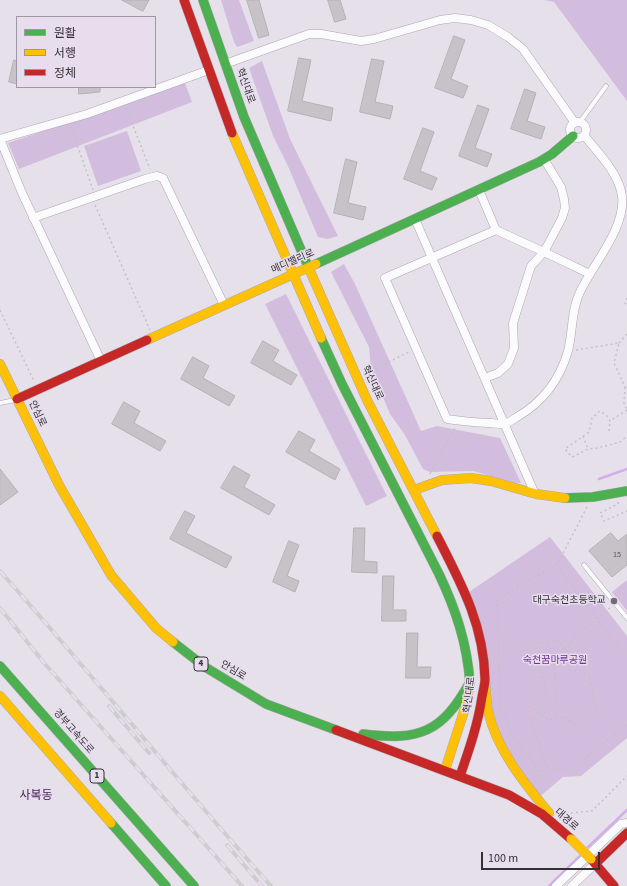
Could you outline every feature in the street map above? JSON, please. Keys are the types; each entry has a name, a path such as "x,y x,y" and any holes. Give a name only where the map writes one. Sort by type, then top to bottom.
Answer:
{"main road":[{"path":"184,0 234,137 293,274 342,384 452,602 465,645 470,682 466,705 445,770"},
{"name":"혁신대로","path":"203,0 244,117 308,268 357,377 463,586 472,608 482,652 485,680 478,718 460,776"},
{"name":"메디밸리로","path":"17,399 479,190 544,159 573,136"},
{"name":"안심로","path":"0,364 59,485 111,575 156,628 206,667 266,704 445,770 509,795 535,809"},
{"path":"414,490 424,485 452,478 473,478 490,481 536,494 567,498 592,499 627,491"},
{"name":"경부고속도로","path":"0,666 194,886"},
{"path":"485,680 488,712 503,750 528,788 562,830"},
{"path":"336,729 375,736 390,737 411,736 423,733 440,723 452,712 465,693 470,682"},
{"name":"1","path":"0,696 166,886"},
{"name":"대경로","path":"535,809 571,838 594,861 614,886"},
{"path":"594,861 627,833"}],"street":[{"path":"225,64 309,34 321,34 361,41 374,39 440,20 455,18 470,20 488,25 508,37 522,49 578,123 586,128 584,135"},
{"path":"101,361 3,153 0,139 69,120 209,70"},
{"path":"578,123 570,129 573,136 577,138 584,135"},
{"path":"496,230 385,278 447,419 473,423 505,424 535,405 549,391 558,377 568,351 575,306 579,292 616,229 622,214 622,196 624,189 609,166 584,135"},
{"path":"484,378 498,373 508,364 514,348 513,323 531,266 544,252 562,218 565,208 561,187 544,159"},
{"path":"33,218 153,177 157,176 163,178 224,305"},
{"path":"479,190 496,230 590,274"},
{"path":"415,219 536,494"},
{"path":"556,886 621,824 627,823"},
{"path":"572,886 594,861"}],"lane":[{"path":"578,123 606,86"},
{"name":"안심로","path":"0,403 17,399"},
{"path":"584,565 627,618"}],"path":[{"path":"123,101 153,177"},
{"path":"69,120 94,197 153,338"},
{"path":"627,298 625,303 627,305"},
{"path":"0,310 38,390"},
{"path":"610,421 627,410 624,405 626,387 614,363 619,343 627,334"},
{"path":"568,351 619,343"},
{"path":"357,377 416,349"},
{"path":"609,431 610,421 607,416 600,411 592,418 589,432 565,449 572,457 588,449 620,442 627,436"},
{"path":"424,485 459,421"},
{"path":"583,436 588,449"},
{"path":"616,494 618,504 600,513 604,521 627,511"},
{"path":"592,499 556,565 496,599 500,706 512,734 539,771 571,769 627,726"},
{"path":"556,565 619,649 627,654"},
{"path":"548,770 531,719 556,707 554,660 587,627 615,603"},
{"path":"557,640 565,649 576,672 588,672 597,712 574,724 564,717 548,720 530,706 548,694 533,644 557,640"},
{"path":"540,779 548,770"},
{"path":"572,812 592,811 627,776"}],"green space":[{"path":"221,0 239,0 254,41 237,47 234,42"},
{"path":"544,0 627,0 627,101 554,2"},
{"path":"262,61 290,139 338,236 328,239 318,237 287,164 273,136 249,68"},
{"path":"185,83 192,102 19,169 8,143"},
{"path":"127,131 141,171 98,186 84,146"},
{"path":"344,264 355,284 421,431 437,426 500,438 521,483 515,483 473,471 430,472 423,469 405,435 390,414 371,369 369,347 331,272"},
{"path":"286,294 387,496 366,506 265,304"},
{"name":"숙천꿈마루공원","path":"550,537 627,636 627,738 581,776 563,777 537,799 497,738 466,594"},
{"path":"627,580 627,611 612,592"}],"building":[{"path":"122,0 149,0 143,11"},
{"path":"247,0 259,0 269,35 259,38"},
{"path":"328,0 340,0 346,19 335,22"},
{"path":"454,36 465,40 451,79 468,86 463,98 435,88"},
{"path":"299,58 311,60 302,101 333,108 331,121 288,111"},
{"path":"372,59 384,61 375,102 393,106 390,119 360,112"},
{"path":"14,60 16,61 16,84 9,82"},
{"path":"79,88 100,88 100,92 79,94"},
{"path":"525,89 536,93 527,121 545,127 541,139 511,129"},
{"path":"478,105 489,109 475,148 492,154 487,167 459,156"},
{"path":"423,128 434,132 420,171 437,178 432,190 404,179"},
{"path":"346,159 357,162 348,203 366,207 363,220 334,213"},
{"path":"263,341 279,350 273,361 297,375 291,385 251,363"},
{"path":"193,357 209,366 203,378 235,396 229,406 181,379"},
{"path":"124,402 140,411 134,423 166,441 160,451 112,424"},
{"path":"299,431 315,440 309,451 340,469 335,480 286,452"},
{"path":"234,466 250,475 244,487 275,505 269,515 221,488"},
{"path":"0,469 18,492 0,505"},
{"path":"185,511 195,516 186,533 232,557 226,568 170,539"},
{"path":"354,528 365,528 364,561 377,562 377,573 352,572"},
{"path":"611,533 618,541 627,534 627,565 612,577 589,551"},
{"path":"289,541 299,545 287,576 299,581 295,592 273,582"},
{"path":"383,576 394,576 393,610 406,610 406,621 382,621"},
{"path":"407,633 418,633 417,667 431,667 430,678 406,678"}],"waterway":[{"path":"599,479 627,469"},
{"path":"587,848 627,810"},
{"path":"549,886 581,855"}],"railway":[{"path":"0,571 271,886"},
{"path":"0,608 45,664 242,886"},
{"path":"109,706 149,753"},
{"path":"227,845 262,886"}],"traffic: fast":[{"path":"203,0 244,117 310,271"},
{"path":"316,264 539,162 552,154 573,136"},
{"path":"321,338 342,384 445,587 460,627 469,668 470,683"},
{"path":"565,498 593,497 627,491"},
{"path":"173,642 205,667 266,704 336,730"},
{"path":"0,666 194,886"},
{"path":"363,734 399,736 427,730 439,723 449,713 460,699 470,682"},
{"path":"111,823 166,886"}],"traffic: slow":[{"path":"232,133 321,338"},
{"path":"147,340 316,264"},
{"path":"310,271 367,400 437,536"},
{"path":"0,364 59,485 111,575 156,628 173,642"},
{"path":"414,490 442,480 471,478 491,481 536,494 565,498"},
{"path":"485,680 488,711 498,739 512,765 549,813"},
{"path":"445,770 466,705 470,683"},
{"path":"0,696 111,823"},
{"path":"571,839 591,859"}],"traffic: jam":[{"path":"184,0 232,133"},
{"path":"17,399 147,340"},
{"path":"437,536 470,605 476,622 484,659 485,681 478,717 460,776"},
{"path":"336,730 509,795 542,814 571,839"},
{"path":"596,863 627,833"},
{"path":"591,859 614,886"}],"place":[{"name":"대구숙천초등학교","path":"614,601"}],"district":[{"name":"사복동","path":"36,796"}]}
